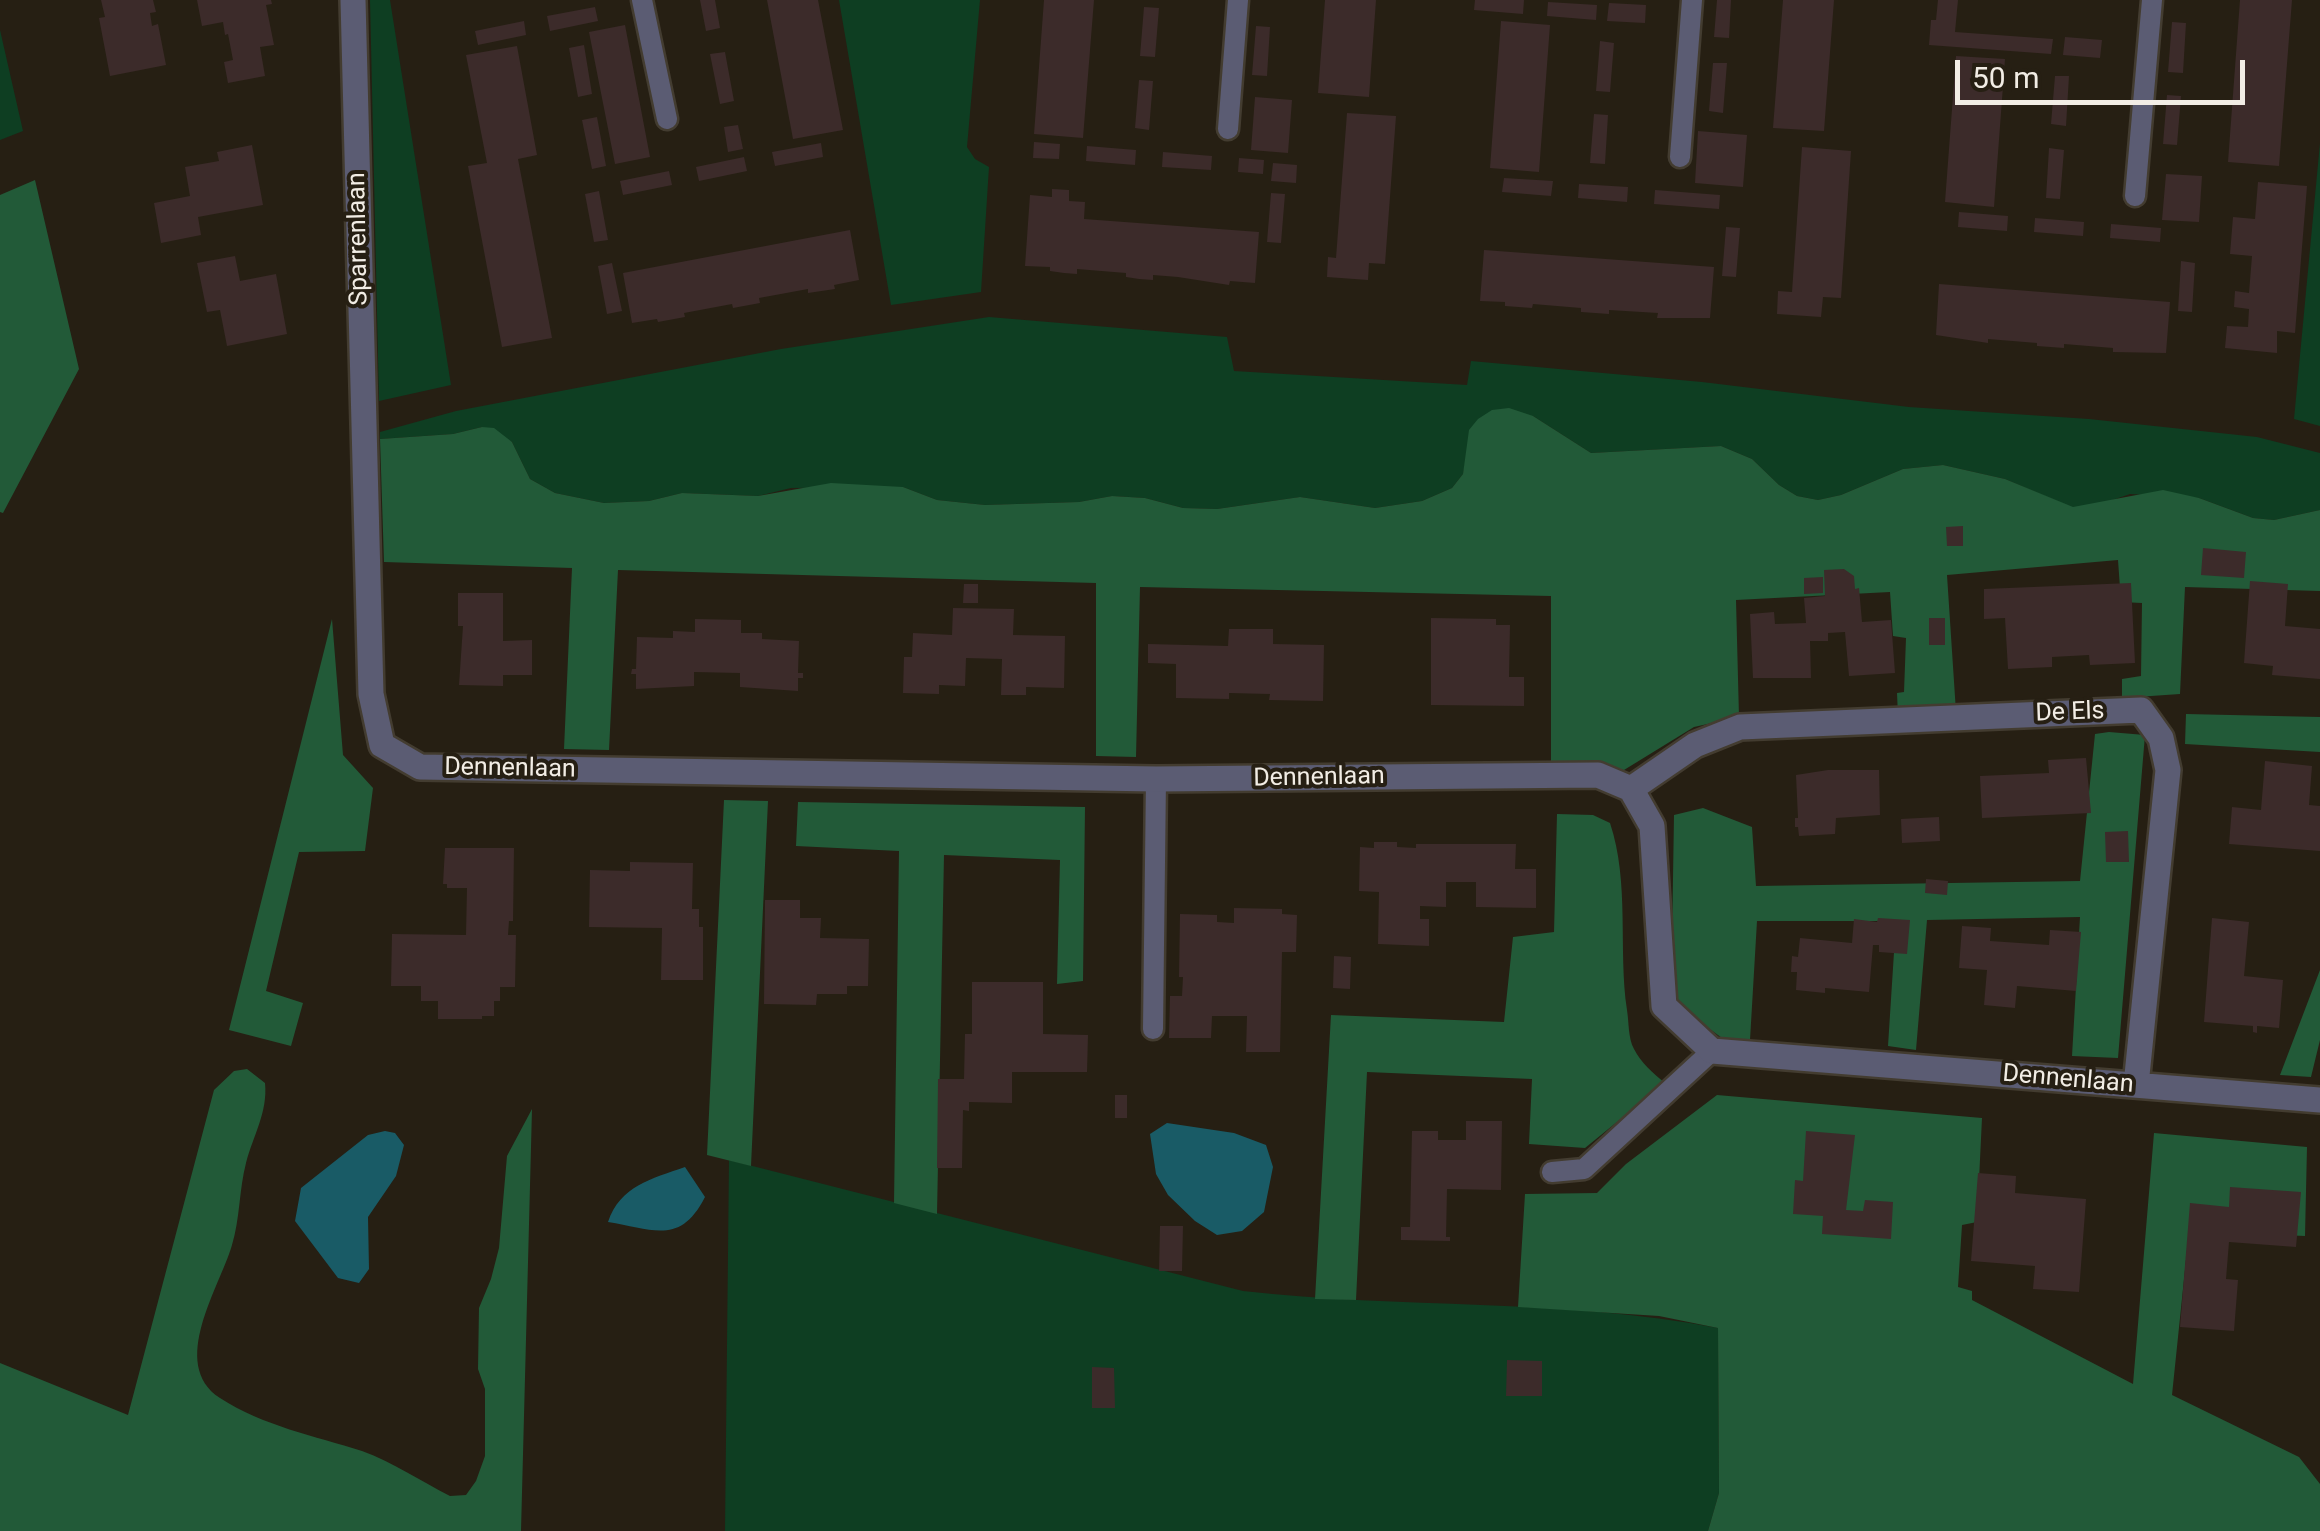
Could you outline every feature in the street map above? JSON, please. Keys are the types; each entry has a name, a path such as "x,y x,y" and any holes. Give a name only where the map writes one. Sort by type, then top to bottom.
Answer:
{"street":[{"name":"Sparrenlaan","path":"354,0 366,477"},
{"name":"Dennenlaan","path":"366,477 370,694 382,745 420,767 1156,780 1598,775 1631,789"},
{"name":"De Els","path":"1631,789 1696,745 1740,727 2141,710 2160,738 2168,770 2136,1085"},
{"path":"1631,789 1652,826 1664,1006 1712,1051"},
{"name":"Dennenlaan","path":"1712,1051 2320,1100"}],"lane":[{"path":"642,0 667,119"},
{"path":"1228,129 1238,0"},
{"path":"1680,157 1692,0"},
{"path":"2135,196 2152,0"},
{"path":"1153,1029 1156,780"},
{"path":"1552,1172 1584,1169 1712,1051"}],"green space":[{"path":"370,0 390,0 451,385 379,401"},
{"path":"839,0 980,0 967,147 975,159 989,167 981,292 891,305"},
{"path":"0,30 23,131 0,140"},
{"path":"2320,143 2320,426 2294,419"},
{"path":"35,180 79,369 3,513 0,195"},
{"path":"989,317 1227,337 1234,371 1467,385 1471,361 1702,382 1909,407 2089,419 2257,437 2320,453 2320,510 2274,520 2253,518 2199,498 2130,494 2098,505 2073,508 2005,479 1943,465 1903,469 1841,495 1818,500 1797,496 1752,459 1721,446 1591,453 1533,416 1467,455 1463,474 1452,488 1422,501 1375,508 1300,497 1217,509 1183,508 1145,498 1112,496 1079,502 985,505 937,500 903,487 791,488 758,496 682,493 649,501 604,503 555,493 530,479 512,442 482,427 453,434 380,439 380,432 456,411 781,349"},
{"path":"1509,408 1533,416 1591,453 1721,446 1752,459 1797,496 1818,500 1841,495 1903,469 1943,465 2005,479 2073,507 2163,490 2199,498 2253,518 2274,520 2320,510 2320,591 2185,587 2180,694 2122,698 2122,679 2141,676 2142,603 2121,602 2118,560 1947,575 1956,712 1898,716 1897,693 1904,692 1906,638 1893,636 1890,592 1736,600 1739,717 1694,727 1624,770 1551,764 1551,596 1140,587 1136,757 1096,756 1096,583 618,570 609,750 564,749 572,568 384,562 380,439 494,428 512,442 530,479 555,493 604,503 649,501 682,493 758,496 831,483 903,487 937,500 985,505 1079,502 1112,496 1145,498 1183,508 1217,509 1300,497 1375,508 1422,501 1452,488 1463,474 1469,430 1492,410"},
{"path":"332,619 343,755 373,788 365,851 299,852 266,991 303,1003 291,1046 229,1030"},
{"path":"2186,714 2320,717 2320,752 2185,744"},
{"path":"2095,734 2145,735 2118,1058 2072,1056 2080,917 1927,920 1916,1050 1888,1046 1896,921 1757,921 1750,1040 1722,1038 1678,1006 1672,941 1674,815 1703,808 1752,827 1756,886 2080,881"},
{"path":"724,800 768,801 751,1166 707,1155"},
{"path":"798,802 1085,807 1083,981 1057,984 1060,860 944,855 937,1214 894,1203 899,851 796,846"},
{"path":"1557,814 1593,815 1610,823 1620,869 1631,1040 1640,1059 1665,1083 1585,1148 1529,1144 1532,1079 1367,1072 1356,1300 1315,1299 1331,1015 1504,1022 1513,937 1554,932"},
{"path":"2320,970 2320,1040 2311,1077 2280,1075"},
{"path":"247,1069 265,1083 264,1104 246,1163 232,1245 202,1324 198,1366 205,1383 220,1398 254,1416 362,1451 450,1496 466,1495 485,1456 485,1389 478,1369 479,1308 499,1248 507,1156 532,1109 521,1531 0,1531 0,1363 128,1415 214,1090 234,1071"},
{"path":"1717,1095 1982,1118 1977,1222 1962,1225 1958,1287 1972,1291 1972,1300 2133,1384 2154,1133 2307,1147 2305,1236 2189,1231 2172,1395 2299,1457 2320,1484 2320,1531 1708,1531 1719,1493 1718,1328 1659,1316 1518,1307 1525,1194 1597,1193 1626,1164"},
{"path":"729,1160 1243,1291 1600,1312 1718,1328 1719,1493 1708,1531 725,1531"}],"water":[{"path":"1167,1123 1234,1133 1266,1145 1273,1167 1264,1212 1242,1231 1217,1235 1195,1221 1168,1195 1156,1174 1150,1134"},
{"path":"395,1133 404,1145 396,1176 368,1217 369,1269 359,1283 338,1278 295,1221 301,1188 368,1135"},
{"path":"685,1167 705,1197 686,1223 652,1230 608,1222 629,1192"}],"building":[{"path":"101,0 153,0 156,12 150,13 152,26 158,24 166,65 110,76 99,18 105,17"},
{"path":"197,0 271,0 272,4 266,5 274,45 260,47 265,76 228,83 224,62 233,60 228,34 225,35 223,22 202,26"},
{"path":"700,0 715,0 720,28 706,31"},
{"path":"767,0 818,0 843,130 793,139"},
{"path":"1044,0 1094,0 1083,138 1034,134"},
{"path":"1325,0 1376,0 1369,97 1318,93"},
{"path":"1475,0 1524,0 1523,14 1474,10"},
{"path":"1717,0 1731,0 1729,38 1714,37"},
{"path":"1783,0 1834,0 1824,131 1773,128"},
{"path":"1938,0 1958,0 1955,32 2053,39 2051,54 1929,45"},
{"path":"2240,0 2292,0 2279,166 2228,162"},
{"path":"1548,2 1597,5 1596,20 1547,16"},
{"path":"1609,3 1646,5 1645,23 1607,21"},
{"path":"595,7 598,21 550,31 547,16"},
{"path":"1144,7 1159,8 1155,57 1140,56"},
{"path":"524,21 526,35 478,45 475,31"},
{"path":"1501,21 1550,25 1539,172 1490,168"},
{"path":"2172,22 2186,23 2183,73 2168,72"},
{"path":"625,25 650,157 615,164 589,32"},
{"path":"1256,26 1270,27 1267,76 1252,75"},
{"path":"2065,37 2102,40 2100,58 2063,55"},
{"path":"1600,41 1614,43 1610,92 1596,91"},
{"path":"584,45 592,94 578,97 569,48"},
{"path":"517,46 537,155 518,159 552,338 502,347 468,166 487,163 466,55"},
{"path":"725,52 734,101 720,104 710,54"},
{"path":"1956,56 2005,59 1994,207 1945,202"},
{"path":"1713,63 1727,63 1723,113 1709,111"},
{"path":"2055,76 2069,76 2066,126 2051,124"},
{"path":"1139,80 1153,81 1149,130 1135,128"},
{"path":"2167,95 2181,96 2177,145 2163,144"},
{"path":"1255,97 1292,100 1288,153 1251,150"},
{"path":"1347,113 1396,116 1385,264 1369,263 1368,280 1327,277 1328,257 1336,258"},
{"path":"1594,114 1608,115 1605,164 1590,163"},
{"path":"597,117 606,166 592,169 582,120"},
{"path":"738,125 743,149 728,152 724,127"},
{"path":"1698,131 1747,135 1743,187 1695,183"},
{"path":"1034,142 1060,144 1059,159 1033,158"},
{"path":"821,143 823,157 775,166 772,152"},
{"path":"252,145 263,205 198,217 201,235 161,243 154,203 190,196 185,167 219,161 217,152"},
{"path":"1087,146 1136,150 1135,165 1086,161"},
{"path":"1802,147 1851,151 1841,298 1823,297 1821,317 1777,314 1778,291 1792,292"},
{"path":"2049,148 2064,150 2060,199 2046,198"},
{"path":"1163,152 1212,156 1211,170 1162,167"},
{"path":"744,157 747,171 699,181 696,167"},
{"path":"1239,158 1264,160 1263,174 1238,172"},
{"path":"1273,163 1297,165 1296,183 1271,181"},
{"path":"669,171 672,185 623,195 620,181"},
{"path":"2166,174 2202,176 2199,222 2162,220"},
{"path":"1504,178 1553,181 1551,196 1502,192"},
{"path":"2258,182 2307,186 2295,333 2277,331 2277,353 2225,348 2227,326 2248,327 2249,309 2234,307 2235,291 2249,293 2252,256 2230,254 2233,217 2255,219"},
{"path":"1579,184 1628,187 1627,202 1578,198"},
{"path":"1052,189 1069,190 1069,201 1085,202 1084,219 1259,232 1255,283 1230,281 1229,285 1153,275 1153,280 1139,279 1126,277 1126,273 1077,269 1077,274 1025,266 1030,195 1052,197"},
{"path":"1655,190 1720,195 1719,209 1654,204"},
{"path":"599,191 608,240 594,242 585,194"},
{"path":"1271,193 1285,194 1281,243 1267,242"},
{"path":"1959,212 2008,216 2007,231 1958,227"},
{"path":"2035,218 2084,222 2083,236 2034,232"},
{"path":"2111,224 2161,228 2160,242 2110,238"},
{"path":"1726,227 1740,228 1736,277 1722,276"},
{"path":"850,230 859,280 834,285 835,289 808,293 808,289 759,298 760,303 733,308 732,304 684,313 685,317 632,323 623,273"},
{"path":"1484,250 1714,267 1710,318 1657,318 1658,313 1609,310 1609,314 1581,312 1581,308 1533,304 1532,308 1480,301"},
{"path":"235,256 240,281 276,274 287,334 227,346 220,310 207,312 197,263"},
{"path":"2181,261 2195,263 2192,312 2178,311"},
{"path":"612,263 622,311 607,314 598,266"},
{"path":"1939,284 2170,302 2166,353 2113,352 2113,348 2064,344 2064,348 1988,339 1988,343 1936,335"},
{"path":"1963,526 1963,546 1947,546 1946,527"},
{"path":"2203,548 2246,552 2244,578 2201,575"},
{"path":"1844,569 1854,576 1855,589 1859,588 1862,622 1891,620 1895,673 1849,676 1845,632 1828,633 1828,641 1810,641 1811,678 1753,678 1750,614 1774,612 1775,624 1806,623 1804,598 1825,596 1824,570"},
{"path":"1823,577 1823,593 1804,594 1804,578"},
{"path":"2250,581 2288,584 2285,626 2320,629 2320,679 2272,675 2273,666 2244,663"},
{"path":"2131,583 2135,663 2090,665 2089,655 2052,657 2052,667 2008,669 2005,618 1984,619 1984,589"},
{"path":"964,584 978,584 978,603 963,603"},
{"path":"458,593 503,593 503,641 532,640 532,675 503,675 503,686 459,685 463,626 458,626"},
{"path":"953,608 1014,609 1013,635 1065,636 1064,688 1026,687 1026,695 1001,695 1002,659 966,658 965,686 939,685 939,694 903,693 904,657 912,657 913,633 952,635"},
{"path":"1431,618 1496,619 1496,625 1510,625 1509,677 1524,677 1524,706 1431,705"},
{"path":"1929,618 1945,618 1945,645 1929,645"},
{"path":"695,619 741,620 741,633 762,633 762,639 799,641 798,673 803,673 803,678 798,678 798,691 740,687 740,673 694,672 694,686 636,689 636,674 631,674 636,669 637,637 673,638 673,631 695,632"},
{"path":"1229,629 1273,629 1273,644 1324,645 1323,701 1269,700 1270,694 1229,693 1229,699 1176,698 1176,664 1148,663 1148,644 1228,646"},
{"path":"2086,758 2091,813 1982,818 1980,776 2049,773 2048,760"},
{"path":"2265,761 2312,766 2309,805 2320,806 2320,851 2229,844 2232,807 2261,810"},
{"path":"1828,770 1879,770 1880,815 1836,818 1835,834 1799,836 1795,827 1796,775"},
{"path":"1939,817 1940,841 1902,843 1901,819"},
{"path":"2128,831 2129,862 2106,862 2105,832"},
{"path":"1374,842 1397,842 1397,847 1416,848 1416,844 1516,844 1515,869 1536,869 1536,908 1476,907 1476,882 1446,882 1446,907 1420,906 1420,919 1429,919 1429,946 1378,944 1379,892 1359,891 1360,847 1374,848"},
{"path":"445,848 514,848 513,921 509,921 508,935 516,935 515,987 500,987 500,1001 494,1001 494,1016 438,1019 438,1001 421,1001 421,986 391,986 392,934 466,935 467,888 447,888 443,884"},
{"path":"630,862 693,863 692,909 699,909 699,927 703,927 703,980 661,980 662,928 589,927 590,870 630,871"},
{"path":"1926,879 1948,881 1947,895 1925,893"},
{"path":"765,900 800,900 800,918 821,918 820,938 869,939 868,986 847,986 847,994 817,994 816,1005 764,1004"},
{"path":"1234,908 1282,909 1282,914 1297,915 1296,952 1282,952 1280,1052 1246,1052 1247,1016 1212,1016 1211,1038 1169,1038 1170,996 1182,996 1180,914 1217,915 1217,922 1234,923"},
{"path":"1878,918 1910,920 1907,954 1879,952 1879,945 1873,945 1869,992 1796,990 1797,972 1791,972 1792,956 1798,957 1800,938 1852,943 1854,919 1877,922"},
{"path":"2212,918 2249,922 2244,976 2283,980 2279,1028 2257,1026 2257,1033 2253,1026 2204,1022"},
{"path":"1962,926 1991,928 1990,941 2049,945 2050,930 2081,932 2076,991 2017,986 2015,1008 1984,1005 1987,970 1959,968"},
{"path":"1334,956 1351,957 1350,989 1333,988"},
{"path":"972,982 1043,982 1043,1034 1088,1035 1087,1072 1012,1072 1012,1103 969,1102 969,1111 963,1110 962,1168 937,1168 938,1079 964,1079 965,1034 972,1034"},
{"path":"1115,1095 1127,1095 1127,1118 1115,1118"},
{"path":"1466,1121 1502,1121 1501,1190 1447,1189 1446,1237 1450,1241 1401,1240 1401,1227 1410,1227 1412,1131 1438,1131 1438,1140 1466,1140"},
{"path":"1806,1131 1855,1135 1846,1210 1863,1211 1865,1200 1893,1202 1891,1239 1822,1234 1823,1216 1793,1214 1795,1180 1803,1181"},
{"path":"1978,1173 2016,1176 2015,1193 2086,1199 2079,1292 2033,1289 2035,1266 1971,1261"},
{"path":"2230,1187 2301,1192 2296,1247 2229,1242 2226,1279 2238,1280 2234,1331 2180,1327 2190,1203 2229,1207"},
{"path":"1160,1226 1183,1226 1182,1271 1159,1271"},
{"path":"1507,1360 1542,1361 1542,1396 1506,1396"},
{"path":"1092,1367 1114,1368 1115,1408 1092,1408"}]}
